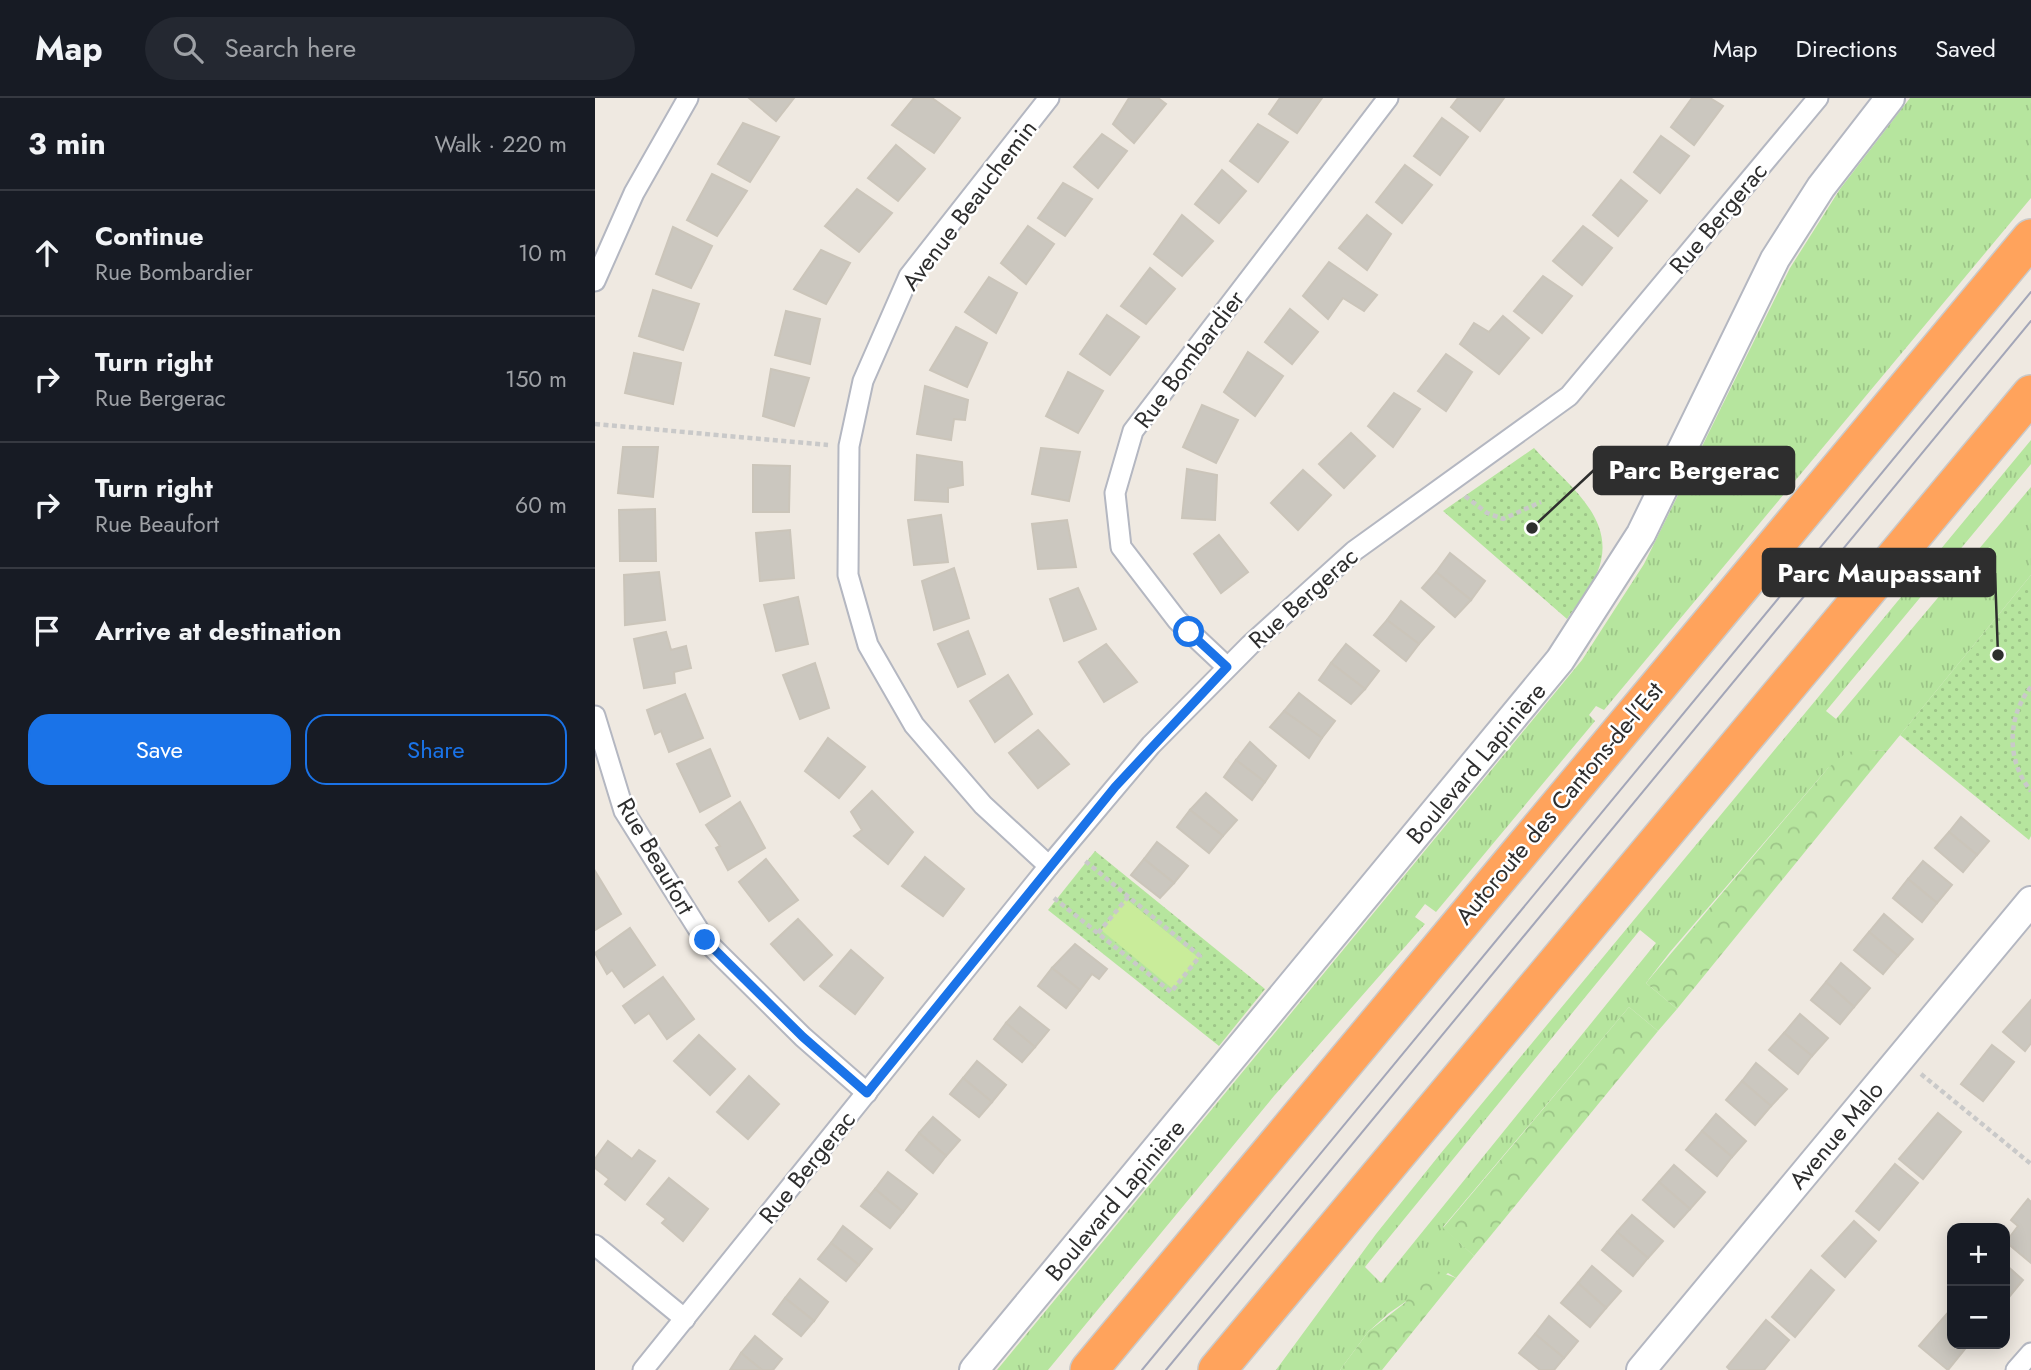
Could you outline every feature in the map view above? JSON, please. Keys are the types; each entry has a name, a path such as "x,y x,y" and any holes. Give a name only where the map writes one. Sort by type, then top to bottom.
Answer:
{"highway":[{"name":"Autoroute des Cantons-de-l'Est","path":"1089,1370 2031,238"},
{"path":"1217,1370 1301,1273 2031,394"},
{"path":"1248,1370 1301,1273"}],"main road":[{"name":"Boulevard Lapinière","path":"974,1370 1560,660 1640,534 1775,259 1821,187 1890,98"},
{"name":"Avenue Malo","path":"1641,1370 2031,901"}],"street":[{"path":"595,281 634,192 688,98"},
{"name":"Avenue Beauchemin","path":"1049,98 909,276 863,381 849,446 848,575 868,645 914,725 983,805 1049,866"},
{"name":"Rue Bombardier","path":"1227,667 1177,620 1121,547 1115,493 1133,431 1388,98"},
{"name":"Rue Bergerac","path":"643,1370 1049,866 1151,745 1227,667 1383,528 1569,396 1818,98"},
{"name":"Rue Beaufort","path":"595,716 624,811 705,940 795,1029 867,1093"},
{"path":"595,1245 685,1319"},
{"path":"2016,1370 2031,1353"}],"path":[{"path":"595,424 832,445"},
{"path":"1465,496 1487,513 1503,519 1541,502"},
{"path":"2031,687 2019,701 2013,728 2018,773 2031,791"},
{"path":"1054,898 1171,992 1201,956 1084,860"},
{"path":"1098,933 1128,897"},
{"path":"1918,1071 2031,1164"}],"green space":[{"path":"1910,98 2031,98 2031,198 1604,710 1596,706 1589,715 1595,721 1436,912 1425,904 1415,917 1425,924 1274,1096 1048,1370 997,1370 1582,660 1644,564 1790,268 1840,189"},
{"path":"2031,440 2031,464 1826,711 1836,719 2031,487 2031,575 1887,751 1871,750 1828,768 1670,952 1646,983 1677,1009 1658,1031 1629,1007 1443,1227 1474,1256 1456,1278 1448,1273 1389,1313 1368,1332 1340,1370 1276,1370 1376,1234","holes":["1640,930 1656,943 1381,1283 1365,1267"]},
{"path":"1534,448 1586,504 1596,519 1601,536 1602,554 1597,573 1588,591 1567,619 1443,511"},
{"path":"2031,575 2031,836 2029,840 1900,735"},
{"path":"1887,751 1677,1009 1646,983 1828,768 1847,752"},
{"path":"1095,851 1265,989 1219,1046 1048,910"},
{"path":"1126,899 1199,958 1173,989 1101,930"},
{"path":"1629,1007 1658,1031 1474,1256 1443,1228"},
{"path":"1429,1268 1456,1278 1382,1370 1340,1370 1368,1332 1406,1302 1414,1278"}],"building":[{"path":"749,98 794,98 776,121"},
{"path":"914,98 932,98 960,118 934,153 892,125"},
{"path":"1129,98 1158,98 1166,104 1134,143 1113,124"},
{"path":"1280,98 1322,98 1297,133 1269,114"},
{"path":"1458,98 1504,98 1480,131 1451,107"},
{"path":"1692,98 1710,98 1723,106 1694,145 1671,127"},
{"path":"1442,118 1468,137 1440,175 1414,156"},
{"path":"743,123 779,137 750,182 718,164"},
{"path":"1258,124 1288,142 1258,182 1230,161"},
{"path":"1102,134 1127,151 1098,188 1074,167"},
{"path":"1661,136 1689,156 1660,193 1634,172"},
{"path":"896,145 925,169 898,201 868,178"},
{"path":"1405,165 1432,185 1402,223 1376,202"},
{"path":"1222,170 1246,191 1219,223 1195,204"},
{"path":"712,174 747,191 717,236 687,220"},
{"path":"1621,180 1647,201 1618,236 1593,215"},
{"path":"1063,183 1092,199 1065,236 1038,218"},
{"path":"857,189 892,213 859,252 825,226"},
{"path":"1182,215 1213,241 1182,276 1154,254"},
{"path":"1367,215 1391,234 1367,270 1339,248"},
{"path":"1028,226 1054,244 1026,284 1001,263"},
{"path":"1583,226 1612,248 1582,285 1553,261"},
{"path":"673,227 712,246 691,288 656,274"},
{"path":"821,250 850,263 826,304 794,289"},
{"path":"1329,262 1377,295 1364,311 1343,298 1328,319 1303,296"},
{"path":"1150,268 1175,289 1146,324 1121,306"},
{"path":"1543,276 1572,296 1542,333 1514,311"},
{"path":"989,277 1017,293 996,333 965,312"},
{"path":"653,290 699,304 683,350 639,336"},
{"path":"1290,309 1318,332 1292,364 1265,342"},
{"path":"786,311 820,319 810,364 775,355"},
{"path":"1107,315 1139,337 1110,375 1080,354"},
{"path":"1503,316 1529,338 1499,374 1460,344 1474,323 1489,332"},
{"path":"956,327 987,343 967,387 930,370"},
{"path":"1248,352 1283,376 1255,416 1224,392"},
{"path":"634,353 681,363 673,404 625,393"},
{"path":"1446,354 1472,372 1446,411 1418,391"},
{"path":"771,369 809,378 794,426 763,416"},
{"path":"1068,372 1103,391 1078,433 1046,416"},
{"path":"925,386 968,400 965,420 954,419 951,440 917,434"},
{"path":"1394,393 1420,409 1393,447 1368,426"},
{"path":"1202,405 1238,420 1216,463 1183,447"},
{"path":"1351,433 1375,456 1344,488 1319,464"},
{"path":"623,447 658,447 653,497 618,493"},
{"path":"1041,448 1080,452 1069,501 1032,494"},
{"path":"917,455 962,462 963,485 948,488 948,502 915,500"},
{"path":"753,465 790,466 789,512 753,512"},
{"path":"1187,469 1217,475 1215,520 1182,518"},
{"path":"1303,470 1331,495 1298,530 1271,503"},
{"path":"655,509 656,561 620,561 619,510"},
{"path":"941,515 948,562 914,565 908,520"},
{"path":"1067,520 1076,567 1038,569 1032,524"},
{"path":"790,530 794,578 760,581 756,533"},
{"path":"1219,535 1248,572 1221,593 1194,554"},
{"path":"1450,553 1485,581 1471,600 1436,572"},
{"path":"954,568 969,618 934,630 922,581"},
{"path":"659,572 665,620 625,625 624,575"},
{"path":"1436,572 1471,600 1455,617 1422,588"},
{"path":"1078,588 1096,629 1064,641 1050,599"},
{"path":"798,597 808,644 776,651 764,605"},
{"path":"1401,601 1434,627 1419,644 1387,620"},
{"path":"1387,620 1419,644 1406,661 1374,635"},
{"path":"968,631 985,674 958,687 938,644"},
{"path":"666,632 671,650 686,646 691,668 674,672 675,683 644,688 634,639"},
{"path":"1106,644 1137,682 1104,702 1079,662"},
{"path":"1346,644 1379,671 1365,689 1331,663"},
{"path":"815,663 829,708 800,719 783,675"},
{"path":"1331,663 1365,689 1351,704 1319,680"},
{"path":"1008,675 1032,714 995,742 970,701"},
{"path":"1299,693 1335,721 1322,738 1284,711"},
{"path":"685,694 703,738 669,752 661,731 655,734 647,710"},
{"path":"1284,711 1322,738 1309,758 1270,727"},
{"path":"1038,730 1069,764 1038,788 1009,753"},
{"path":"828,738 865,767 839,798 805,771"},
{"path":"1250,742 1276,766 1265,782 1236,760"},
{"path":"710,749 730,796 700,812 677,764"},
{"path":"1236,760 1265,782 1252,800 1224,777"},
{"path":"872,791 913,832 888,864 854,836 862,830 851,812"},
{"path":"1206,793 1237,820 1223,836 1190,810"},
{"path":"740,802 765,848 728,870 716,848 720,846 706,825"},
{"path":"1190,810 1223,836 1209,853 1177,827"},
{"path":"1961,817 1989,841 1977,855 1949,832"},
{"path":"1949,832 1977,855 1963,872 1935,848"},
{"path":"1157,842 1188,866 1174,883 1144,859"},
{"path":"925,857 964,889 943,916 902,886"},
{"path":"766,859 798,900 769,921 739,882"},
{"path":"1144,859 1174,883 1160,898 1131,875"},
{"path":"1923,861 1952,885 1937,903 1908,879"},
{"path":"595,871 621,914 595,930"},
{"path":"1908,879 1937,903 1922,922 1893,898"},
{"path":"1884,914 1913,939 1898,956 1869,932"},
{"path":"798,919 832,955 804,980 771,944"},
{"path":"630,928 655,965 624,987 612,970 607,974 595,953"},
{"path":"1869,932 1898,956 1883,974 1854,950"},
{"path":"1075,944 1107,969 1099,979 1092,974 1080,990 1052,968"},
{"path":"851,950 883,978 855,1014 820,986"},
{"path":"1841,963 1870,988 1854,1007 1826,982"},
{"path":"1052,968 1080,990 1066,1008 1038,986"},
{"path":"663,977 694,1019 667,1039 649,1013 635,1023 623,1006"},
{"path":"1826,982 1854,1007 1840,1024 1811,1000"},
{"path":"2031,1000 2031,1043 2025,1051 2003,1032"},
{"path":"1020,1007 1049,1030 1035,1047 1006,1023"},
{"path":"1800,1014 1828,1038 1812,1056 1784,1033"},
{"path":"1006,1023 1035,1047 1022,1062 994,1039"},
{"path":"1784,1033 1812,1056 1798,1074 1769,1050"},
{"path":"699,1035 735,1069 710,1095 674,1061"},
{"path":"1992,1045 2014,1062 1983,1101 1961,1084"},
{"path":"977,1061 1006,1085 992,1102 963,1078"},
{"path":"1756,1063 1787,1089 1771,1106 1742,1081"},
{"path":"749,1076 779,1104 748,1139 717,1112"},
{"path":"963,1078 992,1102 979,1117 950,1094"},
{"path":"1742,1081 1771,1106 1755,1125 1726,1100"},
{"path":"1938,1113 1961,1132 1923,1179 1899,1159"},
{"path":"1716,1114 1746,1141 1732,1157 1702,1131"},
{"path":"933,1117 960,1140 946,1156 919,1133"},
{"path":"1702,1131 1732,1157 1717,1176 1686,1150"},
{"path":"919,1133 946,1156 933,1173 906,1150"},
{"path":"608,1141 632,1159 639,1150 655,1161 625,1200 605,1184 609,1179 595,1168 595,1159"},
{"path":"1895,1164 1918,1183 1879,1230 1856,1211"},
{"path":"1674,1165 1705,1192 1690,1209 1659,1182"},
{"path":"888,1172 917,1194 903,1212 875,1189"},
{"path":"669,1178 708,1209 683,1241 662,1223 666,1219 647,1204"},
{"path":"1659,1182 1690,1209 1674,1227 1643,1200"},
{"path":"875,1189 903,1212 890,1228 861,1206"},
{"path":"2028,1199 2031,1202 2031,1263 2010,1245 2010,1237 2018,1226 2011,1220"},
{"path":"1632,1215 1663,1241 1648,1258 1617,1232"},
{"path":"1854,1221 1876,1241 1845,1277 1822,1256"},
{"path":"843,1226 872,1249 859,1265 831,1243"},
{"path":"1617,1232 1648,1258 1633,1276 1602,1250"},
{"path":"831,1243 859,1265 846,1281 818,1259"},
{"path":"1592,1266 1621,1291 1606,1308 1578,1283"},
{"path":"2010,1268 2023,1280 2010,1296"},
{"path":"1811,1270 1834,1290 1795,1337 1772,1317"},
{"path":"800,1279 828,1302 814,1321 785,1298"},
{"path":"1578,1283 1606,1308 1590,1327 1561,1303"},
{"path":"785,1298 814,1321 801,1336 773,1314"},
{"path":"1947,1314 1947,1349 1965,1349 1948,1370 1919,1346"},
{"path":"1549,1316 1578,1341 1564,1358 1535,1334"},
{"path":"1766,1320 1789,1340 1764,1370 1730,1370 1727,1367"},
{"path":"1535,1334 1564,1358 1554,1370 1540,1370 1519,1353"},
{"path":"755,1336 782,1359 773,1370 762,1370 741,1353"},
{"path":"741,1353 762,1370 730,1370"}],"tram line":[{"path":"1142,1370 2031,292"},
{"path":"1166,1370 2031,321"}],"place":[{"name":"Parc Bergerac","path":"1532,528"},
{"name":"Parc Maupassant","path":"1998,655"}],"route":[{"path":"705,940 803,1037 867,1093 1115,787 1151,745 1227,667 1189,632"}]}
